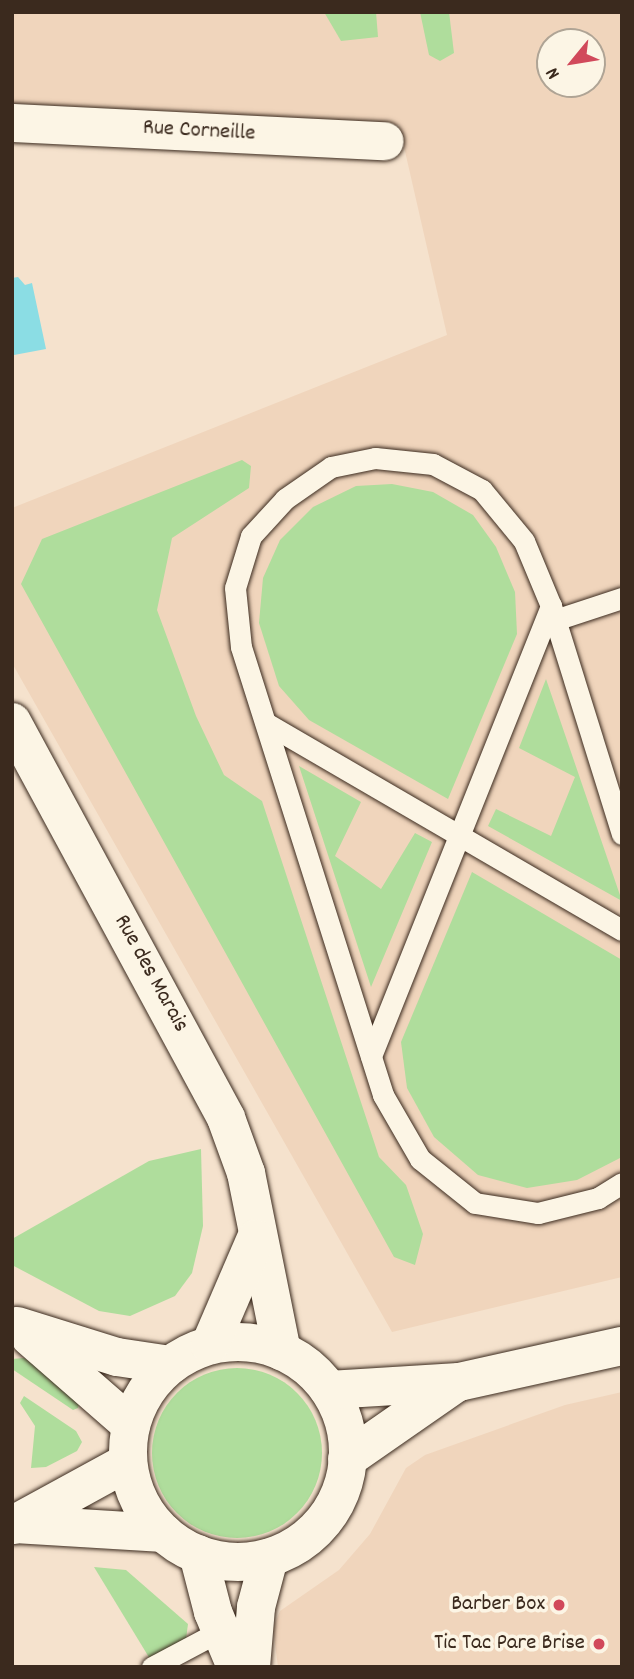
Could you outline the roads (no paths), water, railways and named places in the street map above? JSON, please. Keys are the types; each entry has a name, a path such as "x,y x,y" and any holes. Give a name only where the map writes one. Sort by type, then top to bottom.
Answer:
{"street":[{"name":"Rue Corneille","path":"12,123 385,141"},
{"name":"Rue des Marais","path":"12,722 226,1118 246,1173 256,1238 282,1350"},
{"path":"210,1345 256,1238"},
{"path":"15,1324 117,1357 170,1365"},
{"path":"15,1324 131,1425"},
{"path":"234,1342 282,1350 300,1361 329,1390 346,1435 347,1459 342,1486 315,1531 269,1558 233,1562 198,1554 164,1533 139,1501 128,1462 131,1425 145,1392 170,1365 210,1345 234,1342"},
{"path":"329,1390 459,1382 622,1346"},
{"path":"347,1459 459,1382"},
{"path":"14,1525 128,1462"},
{"path":"14,1525 164,1533"},
{"path":"198,1554 220,1631 236,1667"},
{"path":"251,1667 256,1607 269,1558"}],"lane":[{"path":"622,834 553,613 524,541 482,490 433,464 375,458 331,467 285,499 251,536 235,588 242,647 383,1095 420,1159 475,1203 538,1213 598,1198 622,1183"},
{"path":"553,613 622,598"},
{"path":"371,1056 553,613"},
{"path":"266,723 461,833 622,930"},
{"path":"152,1667 220,1631"}],"water":[{"path":"18,277 25,285 32,283 46,349 14,355 12,278"}],"place":[{"name":"Barber Box","path":"559,1605"},
{"name":"Tic Tac Pare Brise","path":"599,1644"}]}
